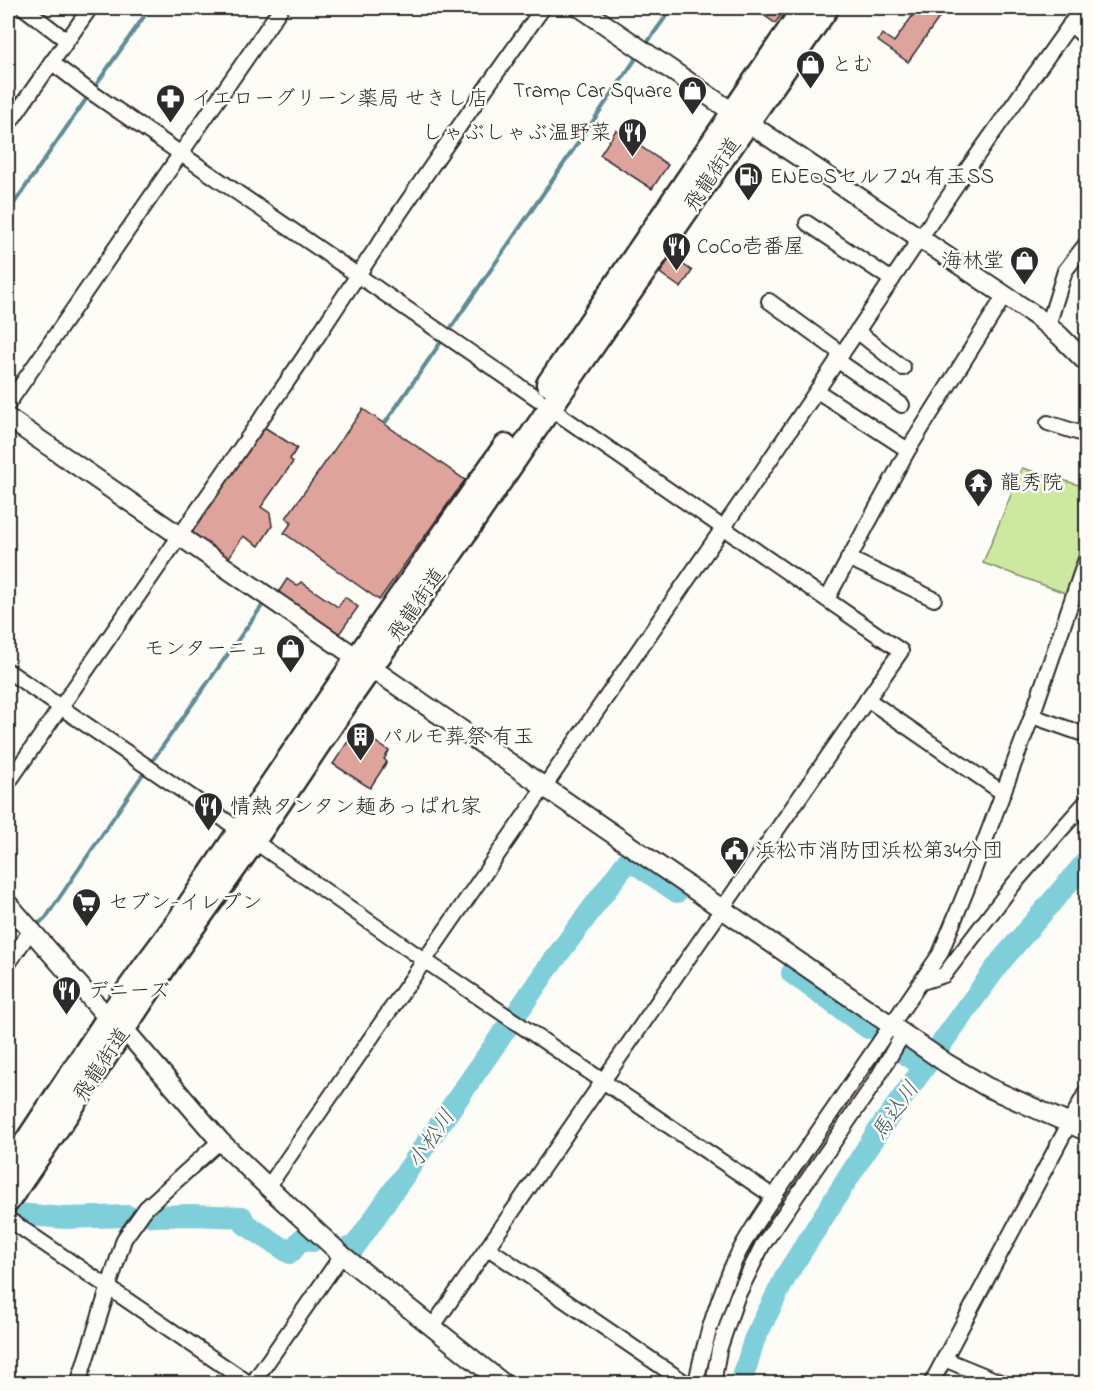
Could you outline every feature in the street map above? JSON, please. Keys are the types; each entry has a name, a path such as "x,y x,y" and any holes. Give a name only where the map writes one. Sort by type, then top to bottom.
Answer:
{"highway":[{"name":"飛龍街道","path":"740,117 766,62 804,8"},
{"name":"飛龍街道","path":"8,1201 116,1024 145,966 247,836 740,117 827,8"},
{"name":"飛龍街道","path":"8,1169 116,1024"}],"street":[{"path":"24,8 66,40"},
{"path":"8,125 90,8"},
{"path":"8,404 281,8"},
{"path":"8,783 302,360 472,107 543,8"},
{"path":"581,8 1005,295 1048,326 1086,362"},
{"path":"268,1187 817,391 961,178 1082,8"},
{"path":"1070,24 1086,38"},
{"path":"51,62 91,92 901,651 433,1326"},
{"path":"807,223 892,280"},
{"path":"1048,326 1065,271 1086,244"},
{"path":"826,598 908,450 1005,295"},
{"path":"769,302 902,405"},
{"path":"857,331 903,368"},
{"path":"817,391 908,450"},
{"path":"8,418 946,1064 987,1087 1078,1127"},
{"path":"1048,423 1086,435"},
{"path":"848,558 934,599"},
{"path":"713,1383 719,1350 737,1297 762,1246 875,1082 897,1030 922,982 940,954 1004,793 1086,559"},
{"path":"8,671 424,960 774,1197"},
{"path":"867,699 1004,793"},
{"path":"1032,716 1086,735"},
{"path":"922,982 944,975 1013,885 1086,802"},
{"path":"8,904 220,1141 342,1256 504,1383"},
{"path":"8,964 31,930"},
{"path":"696,1383 701,1353 732,1268 748,1236 897,1030"},
{"path":"931,1383 1078,1127 1086,1092"},
{"path":"78,1383 124,1239 146,1208 220,1141"},
{"path":"8,1219 251,1383 342,1256"},
{"path":"488,1248 687,1383"},
{"path":"944,1359 1005,1383"}],"green space":[{"path":"1022,468 1086,487 1086,541 1068,594 983,563"}],"building":[{"path":"753,8 787,8 775,23"},
{"path":"918,8 946,8 908,62 878,41 882,34 894,42"},
{"path":"616,130 668,165 652,189 600,155"},
{"name":"CoCo壱番屋","path":"671,256 692,271 681,288 660,273"},
{"path":"363,409 465,480 379,600 284,533 292,522 286,518"},
{"path":"261,425 297,448 290,459 293,462 261,507 270,513 272,526 259,546 243,536 228,559 189,533"},
{"path":"287,579 297,586 301,582 338,607 345,597 358,607 339,634 278,593"},
{"name":"パルモ葬祭 有玉","path":"364,734 389,751 384,759 387,762 370,788 333,764 351,737 359,743"}],"waterway":[{"path":"93,89 150,8"},
{"path":"649,40 672,8"},
{"path":"448,332 637,57"},
{"path":"8,212 89,95"},
{"path":"385,423 443,339"},
{"path":"39,923 45,919 143,774 262,606"},
{"name":"小松川","path":"515,1016 629,859 677,892"},
{"name":"馬込川","path":"741,1384 754,1340 787,1274 876,1134 1001,961 1086,862"},
{"name":"小松川","path":"792,973 868,1028"},
{"name":"小松川","path":"348,1248 353,1249 510,1023"},
{"name":"小松川","path":"904,1053 924,1066"},
{"name":"小松川","path":"17,1214 65,1218 128,1216"},
{"name":"小松川","path":"152,1216 242,1217 245,1224 290,1253 302,1239 312,1241"}],"place":[{"name":"とむ","path":"810,90"},
{"name":"Tramp Car Square","path":"693,116"},
{"name":"イエローグリーン薬局 せきし店","path":"170,124"},
{"name":"しゃぶしゃぶ温野菜","path":"632,158"},
{"name":"ENEOSセルフ24 有玉SS","path":"749,202"},
{"name":"CoCo壱番屋","path":"676,272"},
{"name":"海林堂","path":"1025,286"},
{"name":"龍秀院","path":"979,508"},
{"name":"モンターニュ","path":"290,674"},
{"name":"パルモ葬祭 有玉","path":"361,762"},
{"name":"情熱タンタン麺あっぱれ家","path":"209,832"},
{"name":"浜松市消防団浜松第34分団","path":"734,876"},
{"name":"セブン-イレブン","path":"87,928"},
{"name":"デニーズ","path":"67,1016"}]}
